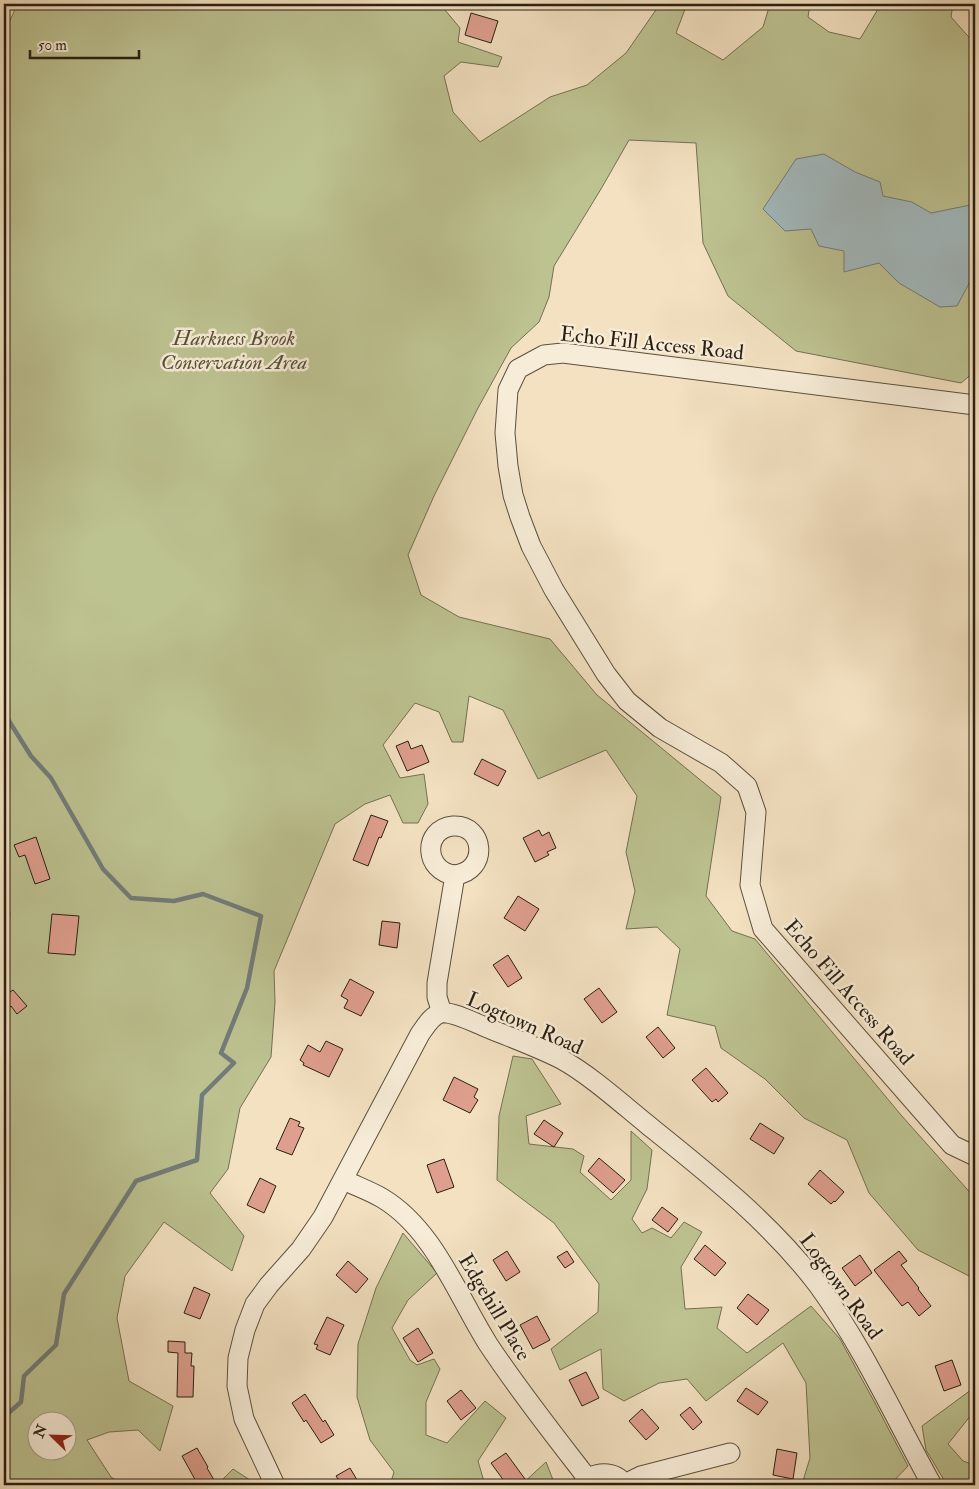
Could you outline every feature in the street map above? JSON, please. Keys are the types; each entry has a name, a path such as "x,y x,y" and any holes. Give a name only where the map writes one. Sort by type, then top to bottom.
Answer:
{"street":[{"name":"Echo Fill Access Road","path":"975,405 563,353 544,355 518,370 508,390 505,433 513,495 531,546 554,590 606,674 628,701 660,728 721,763 748,786 756,812 750,885 763,928 952,1145 975,1156"},
{"path":"442,1013 437,983 455,875"},
{"name":"Logtown Road","path":"275,1485 244,1419 237,1386 238,1358 245,1330 255,1304 308,1239 323,1217 420,1034 434,1017 442,1013 458,1017 530,1045 562,1060 619,1101 685,1154 762,1221 785,1245 817,1285 852,1336 932,1485"},
{"name":"Edgehill Place","path":"344,1180 382,1198 418,1230 434,1250 487,1342 585,1482 598,1474 610,1474 620,1478 626,1484"},
{"path":"626,1484 641,1476 730,1453"}],"green space":[{"name":"Harkness Brook Conservation Area","path":"14,4 440,4 460,28 458,42 502,57 498,67 461,62 444,76 453,112 480,142 550,97 587,85 626,53 660,4 687,4 676,33 723,60 763,27 770,4 810,4 808,17 829,32 860,39 881,4 953,4 951,17 975,44 975,371 961,383 796,351 728,296 703,243 696,143 629,140 554,266 549,297 539,322 511,348 478,408 434,496 408,555 421,595 459,617 550,639 597,695 721,797 706,896 732,931 755,939 901,1115 975,1198 975,1279 918,1250 869,1193 847,1140 804,1118 765,1079 721,1048 715,1026 667,1015 680,949 657,927 626,929 635,891 626,852 637,796 606,750 538,779 503,710 469,696 463,742 452,742 439,712 415,703 383,745 400,778 424,774 428,804 418,823 403,823 390,795 365,804 335,824 274,971 275,1002 271,1057 240,1108 228,1169 210,1193 244,1236 232,1271 164,1222 125,1276 117,1318 129,1381 173,1406 160,1451 138,1430 109,1432 87,1440 111,1477 123,1485 4,1485 4,965 10,914 4,873 4,32 14,12"},
{"path":"513,1056 532,1059 561,1104 526,1116 529,1144 573,1149 584,1156 580,1172 611,1200 631,1180 631,1131 652,1150 647,1189 632,1219 642,1233 652,1228 671,1238 684,1222 702,1232 681,1267 685,1309 722,1307 717,1328 747,1353 811,1306 840,1339 908,1466 890,1485 770,1485 775,1482 802,1484 810,1458 806,1383 783,1343 706,1401 687,1379 659,1383 624,1401 603,1389 601,1349 560,1370 551,1349 598,1312 599,1284 554,1223 497,1180 499,1116"},
{"path":"403,1233 437,1273 408,1300 392,1328 410,1360 417,1365 434,1359 440,1369 426,1402 426,1435 447,1443 485,1401 506,1418 478,1461 485,1485 390,1485 394,1472 370,1440 357,1397 358,1344 376,1288"},
{"path":"975,1387 975,1410 948,1444 963,1461 975,1465 975,1485 947,1485 926,1450 922,1426"},
{"path":"546,1462 555,1485 521,1485"},
{"path":"233,1469 253,1482 254,1485 217,1485"}],"water":[{"path":"824,154 855,172 880,182 883,196 912,202 931,213 975,204 975,272 957,306 940,307 899,283 879,263 844,272 844,251 819,246 811,229 785,231 763,209 796,159"}],"building":[{"path":"471,13 498,21 491,43 465,35"},
{"path":"408,741 411,749 422,745 429,762 407,771 396,746"},
{"path":"482,759 506,771 498,786 474,774"},
{"path":"371,815 388,821 381,838 379,837 368,866 353,860"},
{"path":"539,830 542,836 549,832 556,848 547,852 549,855 535,862 523,838"},
{"path":"36,837 50,879 35,884 25,855 19,857 14,845"},
{"path":"518,896 539,909 525,931 504,918"},
{"path":"52,914 79,916 75,955 48,953"},
{"path":"382,921 400,923 397,948 379,945"},
{"path":"508,955 522,978 508,987 493,965"},
{"path":"350,979 374,992 361,1016 344,1008 348,1000 341,996"},
{"path":"4,985 10,992 13,990 27,1006 17,1014 11,1006 4,1013"},
{"path":"599,988 617,1012 602,1023 584,999"},
{"path":"658,1027 675,1048 663,1058 646,1037"},
{"path":"326,1041 343,1049 329,1077 303,1065 304,1063 300,1060 308,1045 320,1052"},
{"path":"706,1068 728,1093 718,1102 716,1099 712,1102 692,1080"},
{"path":"454,1077 478,1089 474,1097 478,1100 470,1113 443,1100"},
{"path":"290,1118 300,1122 298,1126 304,1128 292,1155 276,1149"},
{"path":"544,1120 563,1133 554,1147 534,1134"},
{"path":"760,1123 784,1138 774,1154 750,1139"},
{"path":"599,1158 625,1180 613,1193 588,1171"},
{"path":"444,1159 454,1187 437,1193 427,1165"},
{"path":"820,1170 844,1192 831,1204 808,1184"},
{"path":"260,1178 276,1186 264,1213 247,1205"},
{"path":"662,1207 678,1219 668,1232 652,1220"},
{"path":"705,1245 726,1263 715,1276 694,1259"},
{"path":"507,1251 520,1272 506,1281 493,1260"},
{"path":"567,1251 574,1262 565,1268 557,1257"},
{"path":"899,1251 907,1261 901,1265 931,1306 919,1316 908,1302 902,1306 874,1270"},
{"path":"860,1255 872,1273 855,1286 842,1268"},
{"path":"348,1261 368,1279 356,1293 336,1275"},
{"path":"194,1287 210,1294 200,1319 184,1313"},
{"path":"748,1294 769,1310 757,1325 737,1308"},
{"path":"537,1316 550,1340 533,1349 520,1325"},
{"path":"327,1317 344,1325 330,1355 316,1349 318,1345 314,1344"},
{"path":"418,1328 433,1353 418,1362 403,1338"},
{"path":"168,1341 185,1342 185,1353 192,1353 191,1366 194,1366 193,1397 177,1397 178,1353 168,1352"},
{"path":"952,1360 961,1385 944,1391 935,1366"},
{"path":"586,1372 599,1398 582,1406 569,1380"},
{"path":"746,1388 768,1402 758,1415 737,1401"},
{"path":"461,1390 476,1408 461,1420 447,1401"},
{"path":"305,1394 334,1435 321,1443 292,1403"},
{"path":"690,1407 702,1422 693,1430 680,1415"},
{"path":"642,1409 659,1428 646,1440 629,1421"},
{"path":"197,1448 217,1485 198,1485 182,1456"},
{"path":"777,1449 797,1453 793,1479 773,1475"},
{"path":"506,1453 525,1479 516,1485 507,1485 491,1463"},
{"path":"350,1468 360,1485 342,1485 336,1476"}],"waterway":[{"path":"4,713 31,756 51,778 103,869 131,898 174,901 203,894 261,916 247,988 221,1053 234,1063 202,1095 197,1160 136,1181 64,1294 56,1345 24,1376 21,1402 4,1417"}]}
